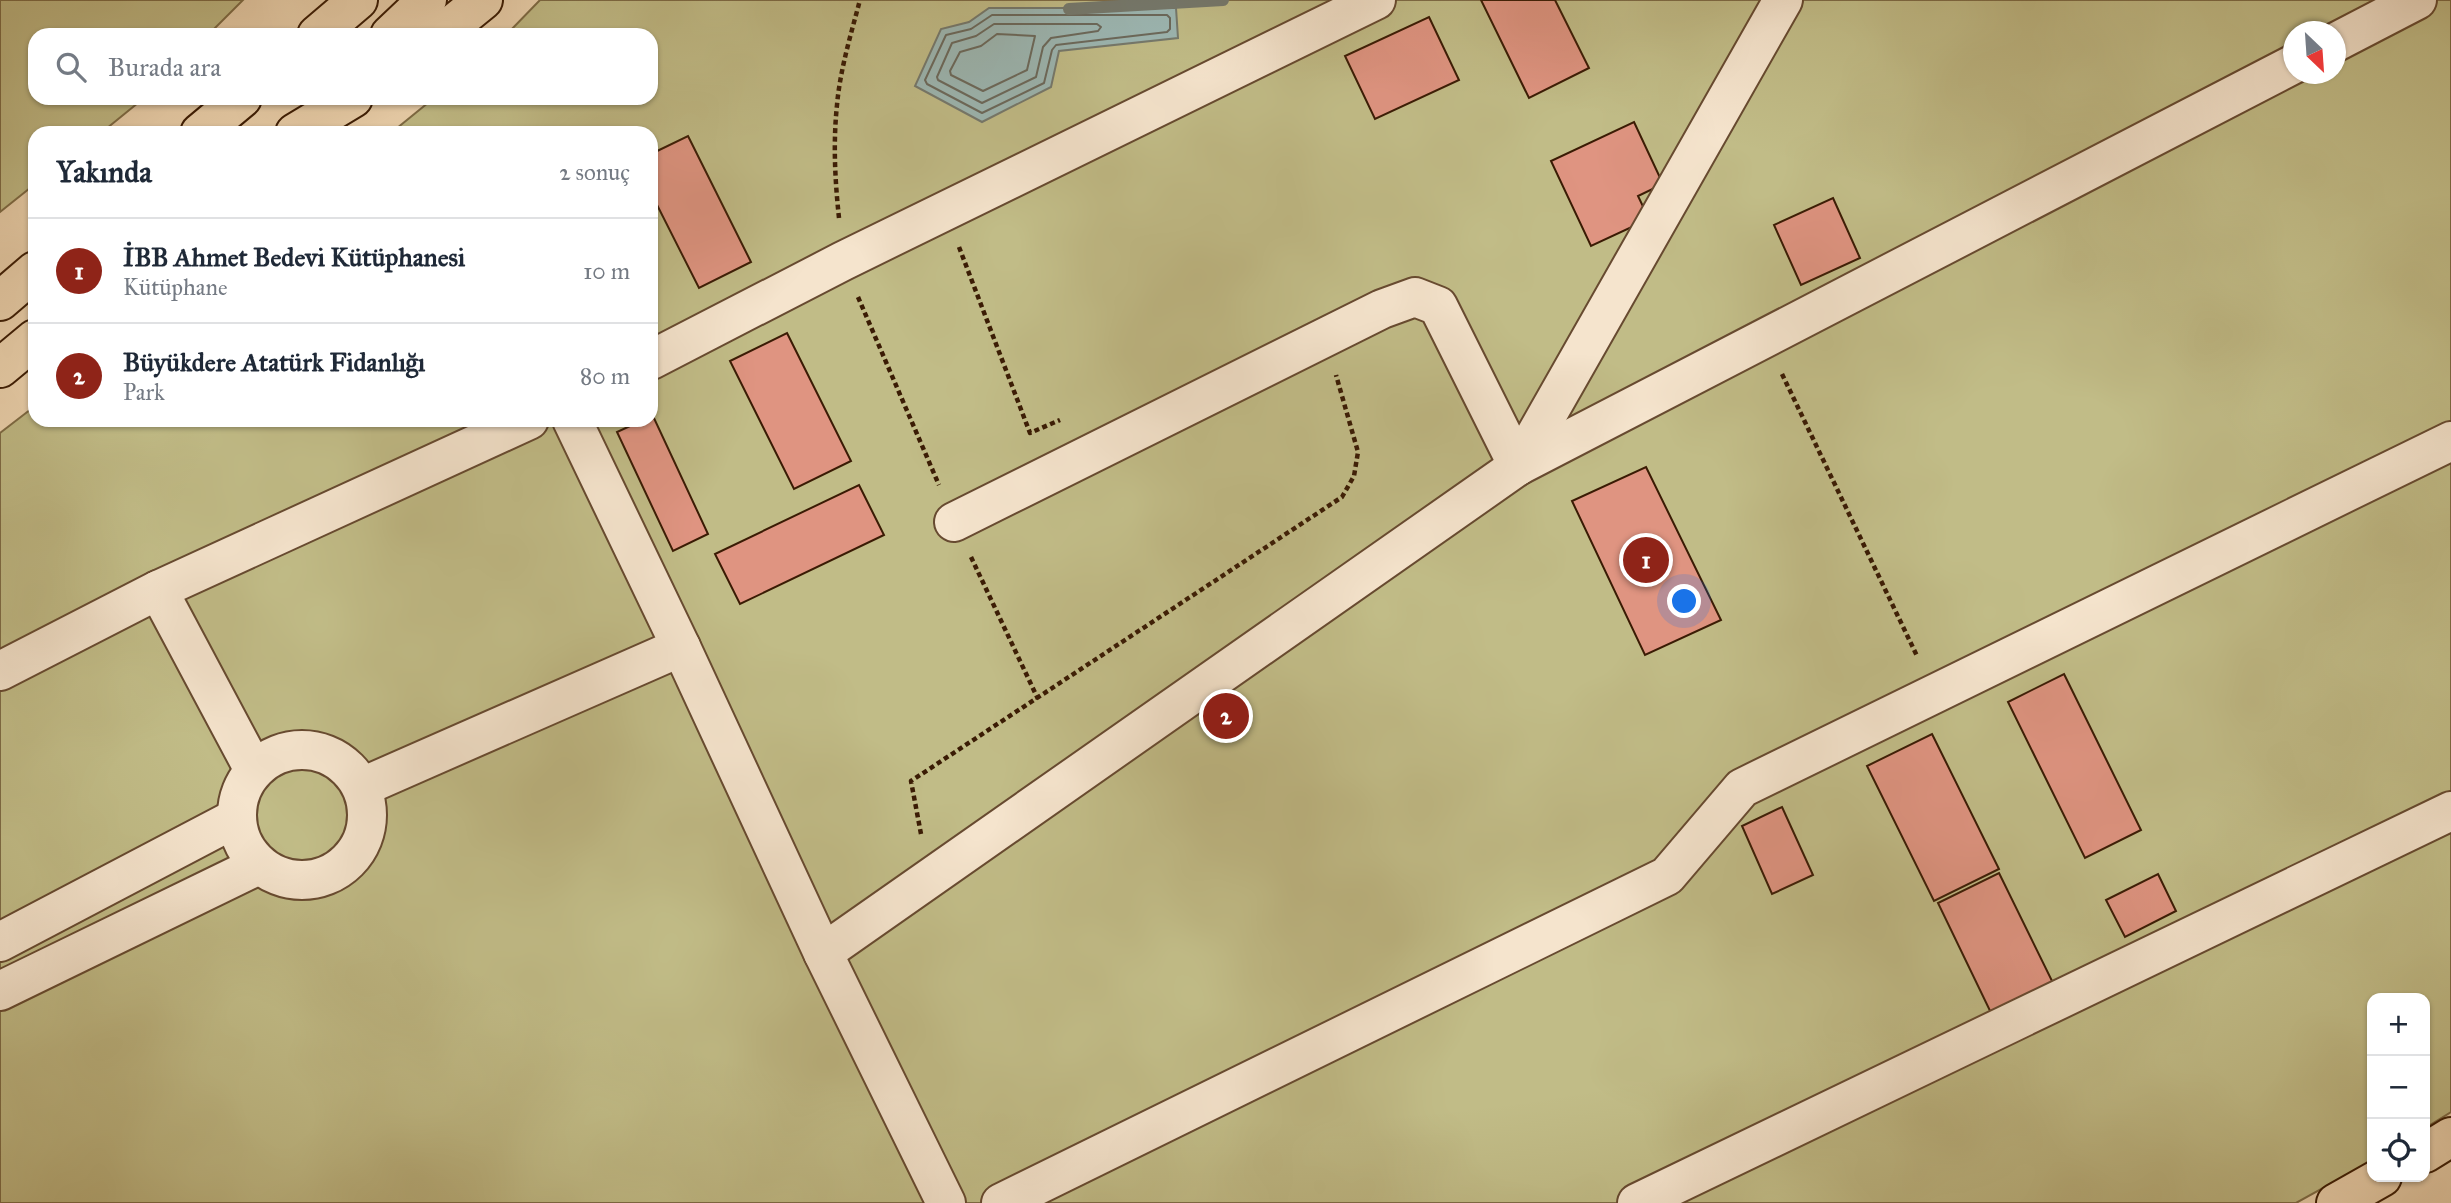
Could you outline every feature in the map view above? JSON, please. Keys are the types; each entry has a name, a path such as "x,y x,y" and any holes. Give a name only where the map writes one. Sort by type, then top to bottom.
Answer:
{"main road":[{"path":"325,28 358,0"},
{"path":"397,28 427,0"},
{"path":"449,28 483,0"},
{"path":"208,126 234,105"},
{"path":"292,126 315,105"},
{"path":"307,126 341,105"},
{"path":"0,301 28,277"},
{"path":"0,368 28,345"},
{"path":"2430,1150 2451,1137"},
{"path":"2336,1203 2373,1182"}],"lane":[{"path":"658,356 843,261 1376,0"},
{"path":"1518,466 1783,0"},
{"path":"2346,37 2417,0"},
{"path":"823,953 1518,466 2283,70"},
{"path":"954,522 1382,309 1415,297 1438,306 1518,466"},
{"path":"0,671 158,590 514,427"},
{"path":"575,427 823,953 946,1203"},
{"path":"1001,1203 1667,876 1742,788 2451,442"},
{"path":"158,590 254,770"},
{"path":"362,787 681,647"},
{"path":"300,750 325,754 347,767 362,787 367,812 364,837 351,858 330,874 306,880 281,877 259,865 243,844 236,818 240,793 254,770 275,755 300,750"},
{"path":"1637,1203 2451,811"},
{"path":"0,942 236,818"},
{"path":"0,991 259,865"},
{"path":"75,902 98,943"}],"path":[{"path":"843,261 835,179 837,104 846,53 860,0"},
{"path":"945,211 1030,433 1060,420"},
{"path":"930,879 911,780 1342,497 1354,476 1358,452 1326,337"},
{"path":"1765,338 1936,695"}],"shaded area":[{"path":"0,0 243,0 215,28 28,28 28,105 135,105 110,126 28,126 28,190 0,212"},
{"path":"540,0 2451,0 2451,1112 2430,1125 2430,993 2367,993 2367,1164 2296,1203 0,1203 0,433 28,411 28,427 658,427 658,126 400,126 425,105 658,105 658,28 513,28"}],"water":[{"path":"989,8 1176,8 1178,38 1059,51 1051,87 982,122 915,86 941,29 969,22"}],"building":[{"path":"1481,0 1555,0 1589,68 1529,98"},
{"path":"1429,17 1459,80 1375,119 1345,56"},
{"path":"1634,122 1663,184 1638,196 1649,219 1591,246 1551,161"},
{"path":"688,136 751,262 699,288 658,207 658,151"},
{"path":"1833,198 1860,258 1801,285 1774,225"},
{"path":"787,333 851,461 794,489 730,361"},
{"path":"628,427 658,427 708,534 673,551 617,432"},
{"path":"1646,467 1721,620 1645,655 1572,501"},
{"path":"859,485 884,535 740,604 715,554"},
{"path":"2064,674 2141,830 2085,858 2008,702"},
{"path":"1932,734 1999,869 1934,901 1867,766"},
{"path":"1782,807 1813,875 1772,894 1742,826"},
{"path":"1999,873 2055,987 1993,1017 1938,903"},
{"path":"2158,874 2176,911 2125,937 2106,900"}],"waterway":[{"path":"1069,9 1223,0"}],"place":[{"name":"İBB Ahmet Bedevi Kütüphanesi","path":"1646,560"},
{"name":"Büyükdere Atatürk Fidanlığı","path":"1226,716"}]}
